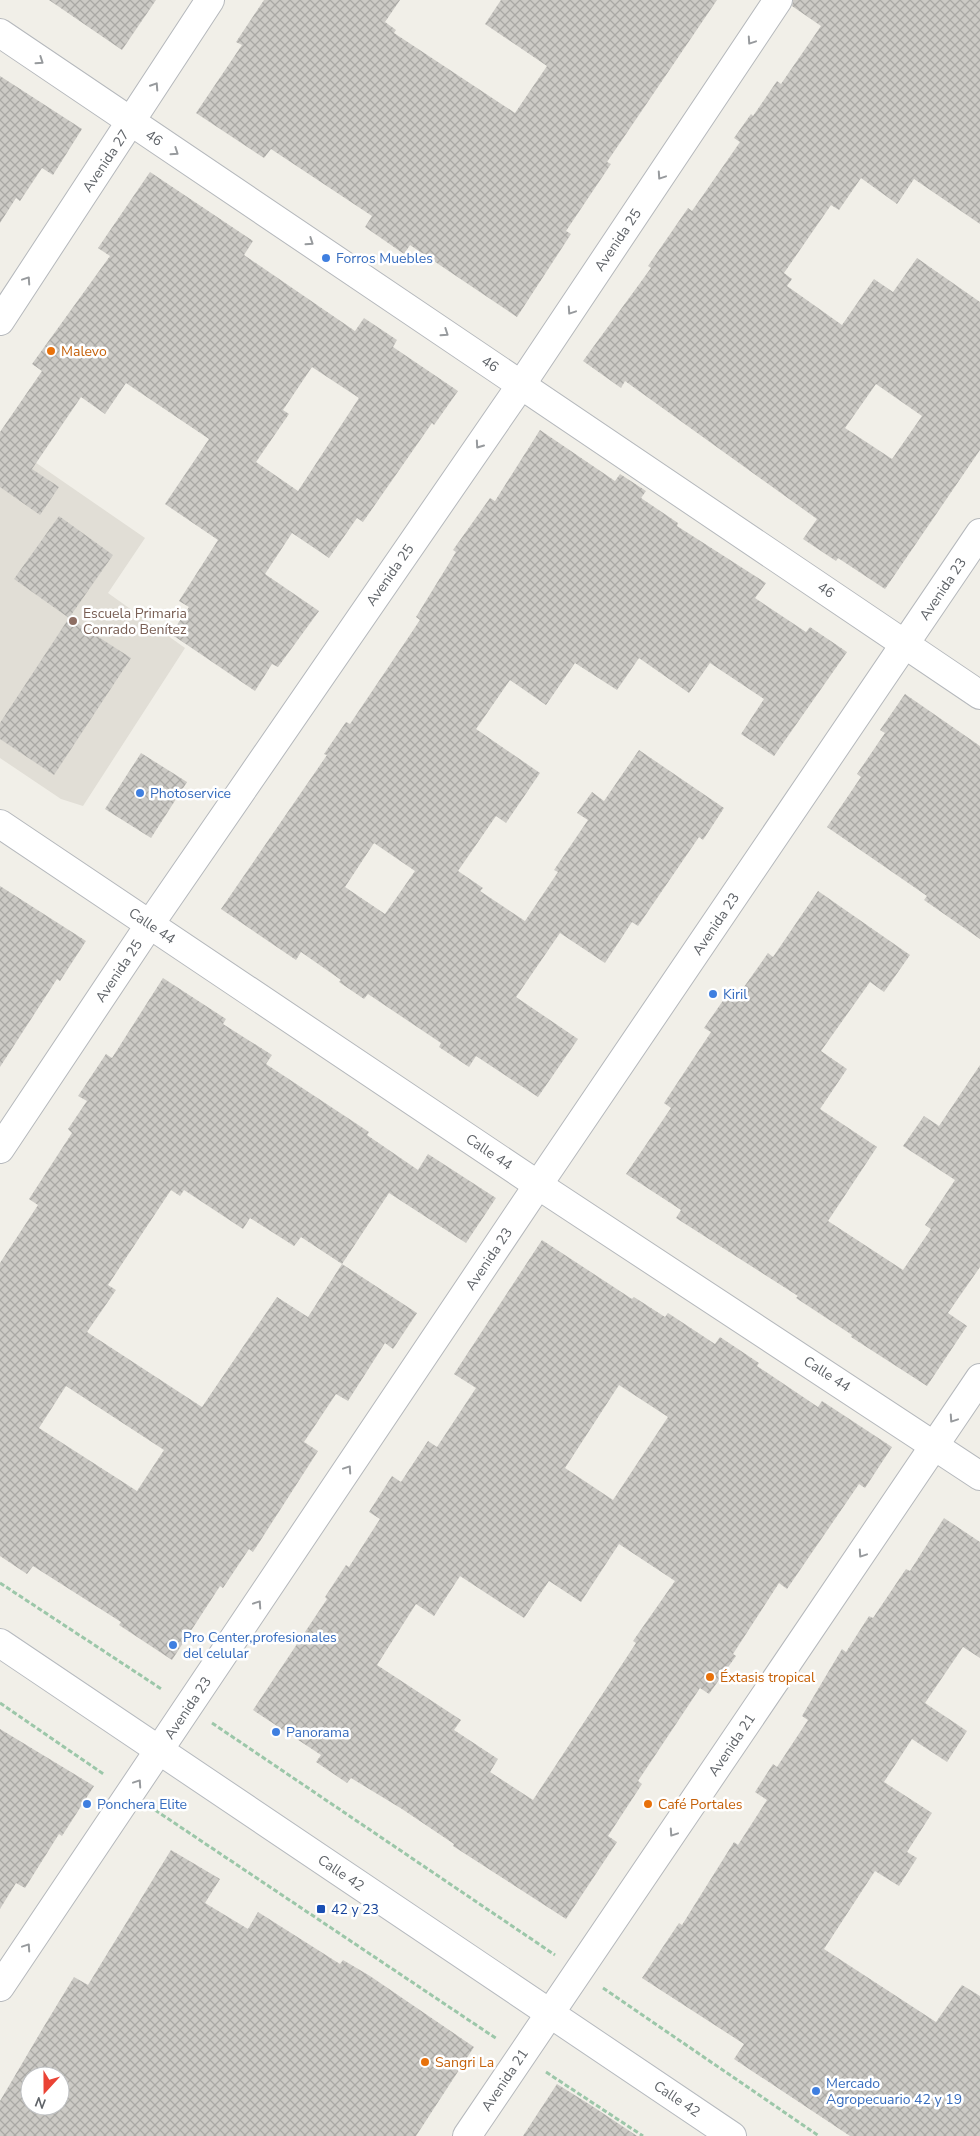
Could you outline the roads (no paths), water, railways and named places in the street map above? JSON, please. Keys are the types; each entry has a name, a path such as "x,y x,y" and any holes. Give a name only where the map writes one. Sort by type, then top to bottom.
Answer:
{"street":[{"name":"Avenida 27","path":"0,320 132,122 210,0"},
{"name":"Avenida 25","path":"0,1149 150,924 521,385 778,0"},
{"name":"46","path":"0,34 980,695"},
{"name":"Avenida 23","path":"0,1987 538,1185 906,645 980,533"},
{"name":"Calle 44","path":"0,824 538,1185 980,1476"},
{"name":"Avenida 21","path":"467,2136 980,1378"},
{"name":"Calle 42","path":"0,1643 732,2136"}],"place":[{"name":"Forros Muebles","path":"326,258"},
{"name":"Malevo","path":"51,351"},
{"name":"Escuela Primaria Conrado Benítez","path":"73,621"},
{"name":"Photoservice","path":"140,793"},
{"name":"Kiril","path":"713,994"},
{"name":"Pro Center,profesionales del celular","path":"173,1645"},
{"name":"Éxtasis tropical","path":"710,1677"},
{"name":"Panorama","path":"276,1732"},
{"name":"Ponchera Elite","path":"87,1804"},
{"name":"Café Portales","path":"648,1804"},
{"name":"42 y 23","path":"321,1909"},
{"name":"Sangri La","path":"425,2062"},
{"name":"Mercado Agropecuario 42 y 19","path":"816,2091"}]}
